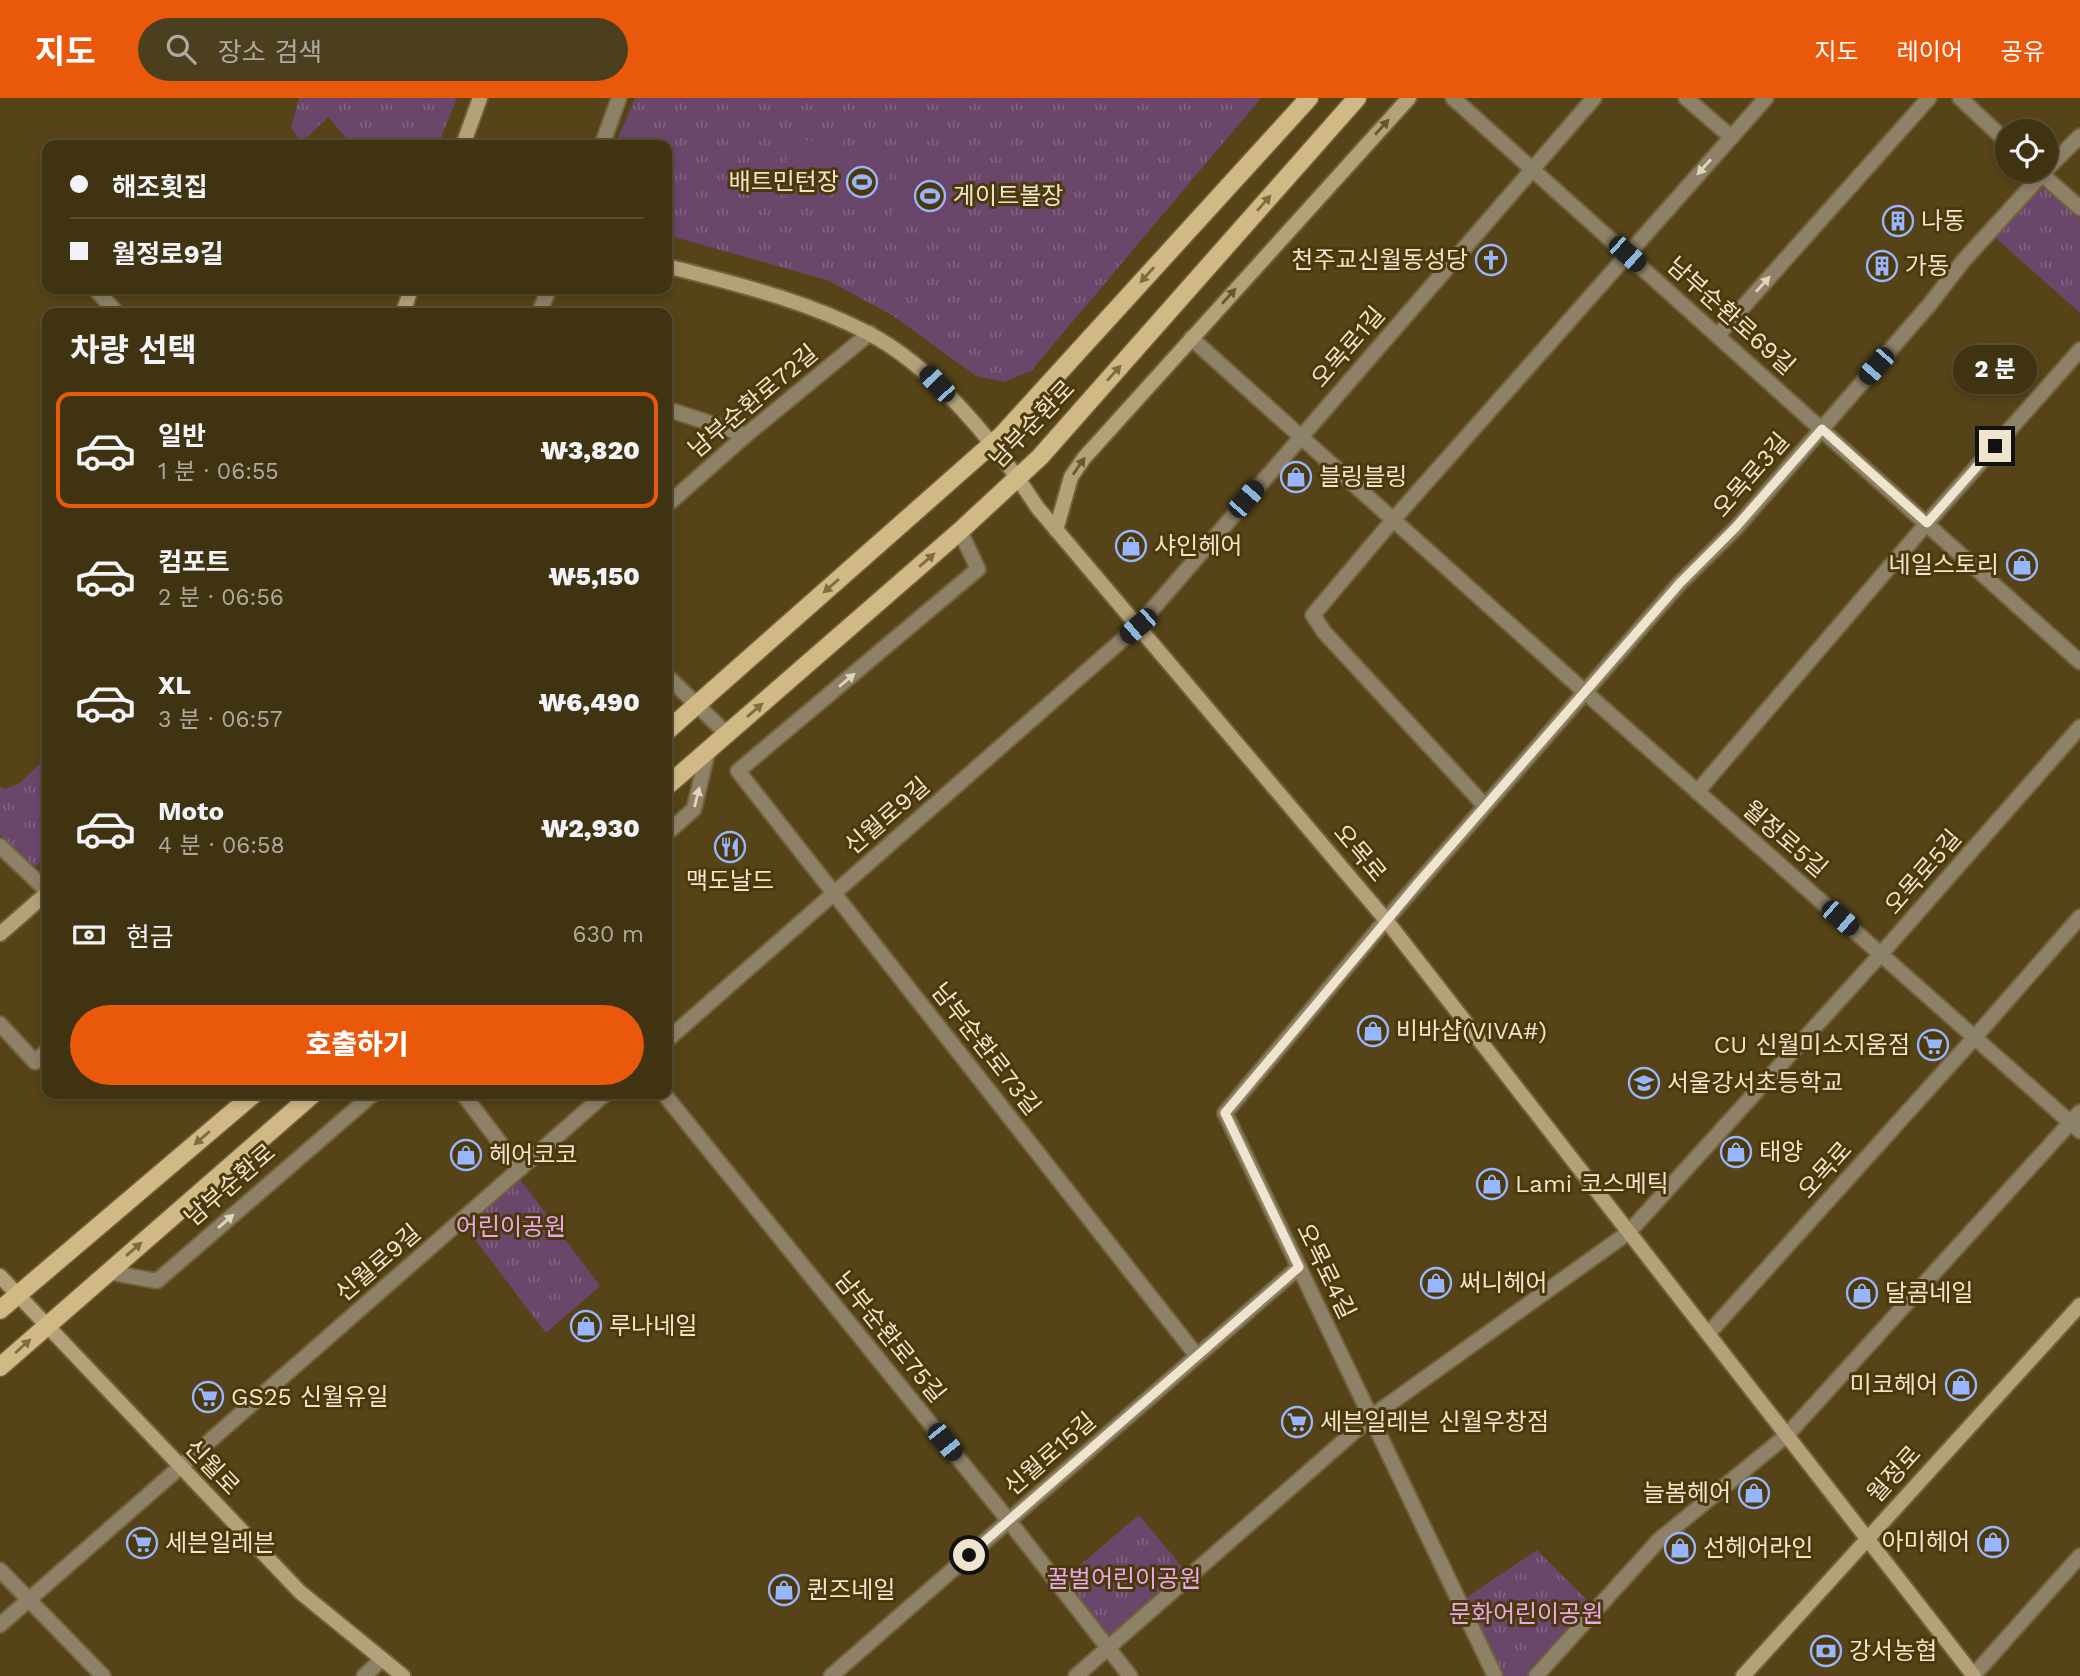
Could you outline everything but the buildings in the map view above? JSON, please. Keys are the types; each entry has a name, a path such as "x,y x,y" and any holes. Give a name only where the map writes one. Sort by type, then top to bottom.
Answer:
{"main road":[{"path":"465,140 480,98"},
{"name":"남부순환로","path":"672,727 992,443 1309,98"},
{"name":"남부순환로","path":"672,782 960,531 1040,457 1357,98"},
{"path":"1056,530 1071,477 1084,458 1409,98"},
{"name":"남부순환로72길","path":"672,266 785,298 870,333 927,373 992,443"},
{"name":"오목로","path":"992,443 1056,530 1386,919 1973,1676"},
{"path":"0,934 42,896"},
{"path":"0,1310 248,1099"},
{"name":"남부순환로","path":"0,1367 307,1099"},
{"name":"신월로","path":"0,1276 300,1592 403,1676"},
{"name":"월정로","path":"1744,1676 1866,1538 2080,1305"}],"street":[{"path":"604,140 619,98"},
{"name":"남부순환로69길","path":"1453,98 2080,662"},
{"name":"오목로1길","path":"1138,626 1594,98"},
{"path":"1686,98 1731,137"},
{"path":"1485,806 1324,632 1313,615 1766,98"},
{"path":"1718,335 1929,98"},
{"path":"1960,98 1995,131"},
{"name":"오목로3길","path":"2058,156 2080,136"},
{"name":"오목로3길","path":"1386,919 1680,583 1735,528 1822,429 2032,182"},
{"path":"2053,182 2080,208"},
{"path":"100,294 112,308"},
{"name":"남부순환로72길","path":"672,501 746,435 870,333"},
{"name":"월정로5길","path":"1191,338 1697,792 1975,1037 2077,1122"},
{"path":"1697,792 1927,523 2080,350"},
{"path":"672,411 746,435"},
{"name":"남부순환로73길","path":"960,531 978,569 738,771 1197,1356"},
{"name":"신월로9길","path":"672,1036 1138,626"},
{"path":"672,681 727,734"},
{"name":"오목로5길","path":"1076,1676 1371,1417 1629,1232 1881,954 2080,727"},
{"path":"672,829 694,809 709,750"},
{"path":"0,846 42,887"},
{"name":"오목로","path":"1708,1334 2080,917"},
{"name":"오목로4길","path":"1386,919 1225,1113 1495,1676"},
{"path":"0,1024 35,1062 42,1056"},
{"name":"남부순환로","path":"108,1272 157,1281 367,1099"},
{"path":"468,1099 520,1169"},
{"name":"신월로9길","path":"0,1625 599,1099"},
{"name":"남부순환로75길","path":"668,1099 1009,1521 1130,1676"},
{"path":"1536,1676 1659,1540 1787,1435 2077,1122"},
{"name":"신월로15길","path":"831,1676 1299,1267"},
{"path":"1973,1676 2077,1565"},
{"path":"0,1570 103,1676"},
{"path":"364,1676 382,1659"}],"green space":[{"path":"299,98 457,98 440,140 348,140 328,117 304,140 299,140 291,127"},
{"path":"635,98 1261,98 1031,371 1004,382 976,376 892,315 827,280 672,236 672,140 617,140"},
{"name":"배트민턴장","path":"790,137 837,147 827,204 780,195"},
{"name":"배트민턴장","path":"843,149 891,158 880,215 833,206"},
{"name":"게이트볼장","path":"901,164 969,177 959,228 891,216"},
{"path":"2034,182 2050,182 2080,208 2080,313 1990,233"},
{"path":"42,762 42,861 36,866 25,862 0,834 0,787 5,789 20,783"},
{"name":"어린이공원","path":"517,1175 600,1286 546,1333 461,1221"},
{"name":"꿀벌어린이공원","path":"1139,1515 1189,1575 1109,1642 1059,1583"},
{"name":"문화어린이공원","path":"1537,1550 1593,1606 1535,1676 1501,1676 1464,1599"}],"place":[{"name":"배트민턴장","path":"862,182"},
{"name":"게이트볼장","path":"930,196"},
{"name":"나동","path":"1898,221"},
{"name":"천주교신월동성당","path":"1491,260"},
{"name":"가동","path":"1882,266"},
{"name":"블링블링","path":"1296,477"},
{"name":"샤인헤어","path":"1131,546"},
{"name":"네일스토리","path":"2022,565"},
{"name":"맥도날드","path":"730,847"},
{"name":"비바샵(VIVA#)","path":"1373,1031"},
{"name":"CU 신월미소지움점","path":"1933,1045"},
{"name":"서울강서초등학교","path":"1644,1083"},
{"name":"태양","path":"1736,1152"},
{"name":"헤어코코","path":"466,1155"},
{"name":"Lami 코스메틱","path":"1492,1184"},
{"name":"써니헤어","path":"1436,1283"},
{"name":"달콤네일","path":"1862,1293"},
{"name":"루나네일","path":"586,1326"},
{"name":"미코헤어","path":"1961,1385"},
{"name":"GS25 신월유일","path":"208,1397"},
{"name":"세븐일레븐 신월우창점","path":"1297,1422"},
{"name":"늘봄헤어","path":"1754,1493"},
{"name":"아미헤어","path":"1993,1542"},
{"name":"세븐일레븐","path":"142,1543"},
{"name":"선헤어라인","path":"1680,1548"},
{"name":"퀸즈네일","path":"784,1590"},
{"name":"강서농협","path":"1826,1651"}],"route":[{"path":"969,1555 1299,1267 1225,1113 1386,919 1680,583 1735,528 1822,429 1927,523 1995,446"}]}
